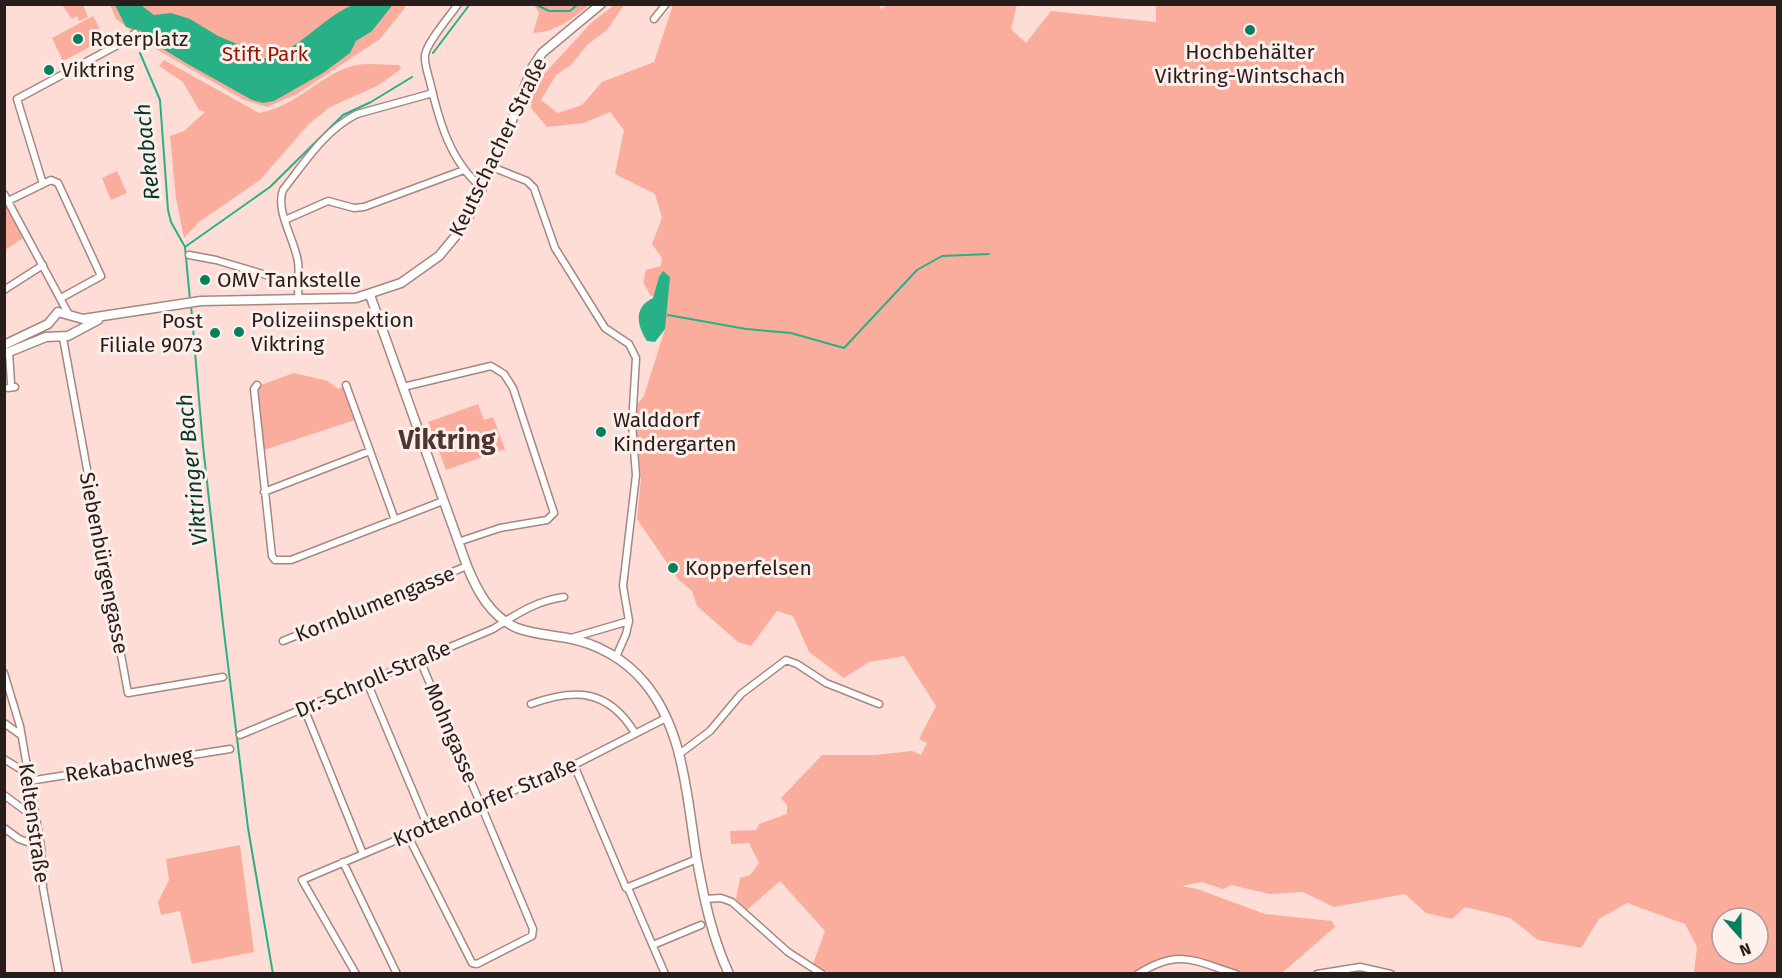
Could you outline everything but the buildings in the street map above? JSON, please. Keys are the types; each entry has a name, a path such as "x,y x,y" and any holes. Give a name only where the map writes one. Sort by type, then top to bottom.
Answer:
{"main road":[{"name":"Keutschacher Straße","path":"57,312 83,319 201,301 334,300 370,295 401,283 439,256 464,226 492,167 532,68 553,42 601,4"},
{"path":"370,295 458,542 485,602 504,620 530,632 569,638 616,657 644,682 666,718 678,755 713,932 729,973"},
{"path":"6,350 48,324 57,312"},
{"path":"70,315 75,324 72,332"},
{"name":"Keutschacher Straße","path":"6,350 46,337 59,337 108,316"},
{"path":"48,324 50,331 59,337"}],"street":[{"path":"458,4 428,48 426,62 448,141 464,170 482,188"},
{"path":"654,19 666,4"},
{"path":"44,184 17,99 126,41 135,33"},
{"path":"299,299 296,284 299,264 285,220 281,198 283,190 329,134 357,114 433,93"},
{"path":"492,167 527,181 534,188 555,248 605,328 629,344 636,358 632,424 636,475 623,586 628,621 626,633 616,657"},
{"path":"285,220 328,201 354,208 364,207 464,170"},
{"path":"9,201 51,180 58,183 101,276 61,298 57,312"},
{"path":"4,194 70,315"},
{"path":"189,255 216,260 296,284"},
{"path":"4,290 44,265"},
{"name":"Siebenbürgengasse","path":"59,337 128,693 223,677"},
{"path":"6,350 12,386"},
{"path":"403,387 491,366 504,374 513,388 554,513 547,520 500,528 458,542"},
{"path":"257,385 254,389 264,492 272,556 279,562 291,560 443,501"},
{"path":"346,385 395,520"},
{"path":"264,492 370,451"},
{"name":"Kornblumengasse","path":"283,641 467,566"},
{"name":"Dr.-Schroll-Straße","path":"240,735 493,629 504,620 543,602 564,597"},
{"path":"569,638 628,621"},
{"name":"Mohngasse","path":"408,836 472,963 477,964 529,938 533,929 420,660"},
{"path":"678,755 710,731 741,694 786,660 797,664 826,683 879,704"},
{"name":"Keltenstraße","path":"4,673 21,735 29,778 41,847 43,888 59,974"},
{"path":"367,682 428,827"},
{"path":"531,704 559,694 580,694 600,699 619,712 635,733"},
{"path":"304,708 363,854"},
{"name":"Krottendorfer Straße","path":"356,974 302,880 574,765 666,718"},
{"path":"4,723 21,735"},
{"name":"Rekabachweg","path":"29,778 230,749"},
{"path":"4,759 29,778"},
{"path":"574,765 624,887 628,888 665,974"},
{"path":"4,795 36,818"},
{"path":"4,828 19,839 41,847"},
{"path":"628,888 697,860"},
{"path":"342,862 397,974"},
{"path":"705,899 721,898 732,902 788,952 822,974"},
{"path":"653,945 701,925"},
{"path":"1138,974 1162,961 1183,957 1236,974"},
{"path":"1317,974 1360,967 1391,974"}],"green space":[{"name":"Stift Park","path":"404,4 405,8 380,39 297,94 267,107 244,100 156,49 116,19 110,5"},
{"path":"879,4 881,9 890,4 1017,5 1011,29 1026,43 1051,11 1156,22 1156,5 1777,5 1777,973 1694,973 1697,947 1685,924 1627,903 1599,919 1581,948 1538,940 1510,918 1465,907 1452,919 1426,913 1405,894 1334,907 1303,892 1270,894 1231,885 1223,889 1202,882 1182,886 1197,889 1265,914 1332,921 1335,927 1282,973 1245,973 1200,959 1177,955 1149,963 1131,974 831,974 813,964 825,931 780,881 747,910 736,899 740,878 750,875 759,863 749,843 731,844 730,831 756,830 759,824 787,814 787,805 781,798 822,755 875,755 912,751 921,755 927,743 919,739 936,706 904,656 869,662 844,678 809,652 793,616 777,611 751,646 738,642 697,606 692,591 678,579 637,519 641,479 634,408 644,396 665,329 663,300 650,295 643,282 646,270 661,266 662,258 652,244 662,218 655,194 615,174 624,130 610,112 584,123 547,127 531,108 532,96 544,74 591,23 614,5 624,5 607,30 588,44 571,65 556,75 541,100 558,113 582,105 602,82 654,62 673,5"},
{"path":"62,5 83,5 88,17 79,21 77,16 72,19"},
{"path":"534,5 589,5 556,28 533,33 539,13"},
{"name":"Roterplatz","path":"93,16 105,39 63,61 52,38"},
{"path":"164,60 259,113 286,104 343,69 372,64 399,65 401,69 379,85 330,107 308,125 260,180 199,222 184,238 176,198 170,136 184,131 205,112 199,110 183,82 159,66"},
{"path":"117,171 127,193 111,200 102,178"},
{"path":"5,204 23,238 4,250"},
{"path":"294,373 328,381 338,389 345,386 355,420 264,450 258,386"},
{"path":"478,404 484,420 493,417 505,449 446,470 428,422"},
{"path":"240,845 254,952 192,964 180,911 161,915 158,902 169,880 166,859"}],"shaded area":[{"path":"115,5 141,5 154,15 171,13 190,19 218,36 249,49 260,59 284,52 330,18 353,5 391,5 391,7 372,31 356,41 350,53 323,73 274,101 263,103 252,100 186,63 150,41 141,31 126,27"},
{"path":"663,271 670,277 665,329 655,342 647,341 639,322 640,311 642,306 653,298"}],"waterway":[{"name":"Viktringer Bach","path":"433,53 470,4"},
{"name":"Viktringer Bach","path":"535,4 549,11 570,11 578,4"},
{"name":"Rekabach","path":"140,53 160,100 168,210 171,222 185,247"},
{"name":"Viktringer Bach","path":"190,300 185,247 270,187 343,115 371,102 412,77"},
{"path":"668,315 746,329 791,333 844,348 917,270 942,256 989,254"},
{"name":"Viktringer Bach","path":"191,305 203,446 248,828 273,974"}],"place":[{"name":"Hochbehälter Viktring-Wintschach","path":"1250,30"},
{"name":"Roterplatz","path":"78,39"},
{"name":"Viktring","path":"49,70"},
{"name":"OMV Tankstelle","path":"205,280"},
{"name":"Polizeiinspektion Viktring","path":"239,332"},
{"name":"Post Filiale 9073","path":"215,333"},
{"name":"Walddorf Kindergarten","path":"601,432"},
{"name":"Kopperfelsen","path":"673,568"}],"district":[{"name":"Viktring","path":"447,440"}]}
